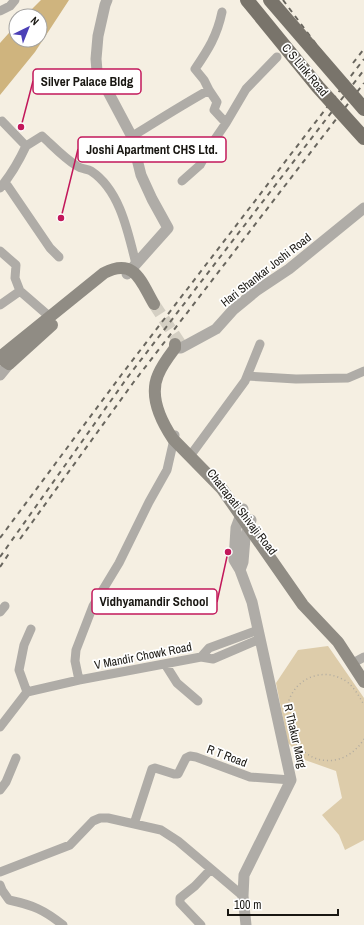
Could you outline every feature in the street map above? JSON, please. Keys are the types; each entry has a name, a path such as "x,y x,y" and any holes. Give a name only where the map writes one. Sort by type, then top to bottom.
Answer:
{"main road":[{"name":"C S Link Road","path":"247,0 318,87 364,138"},
{"name":"C S Link Road","path":"270,0 364,109"},
{"path":"3,360 50,317 104,273 121,268 131,269"},
{"path":"131,269 132,276 152,306"},
{"path":"3,360 104,278 131,269"},
{"path":"178,346 159,373 155,389 157,404 162,420 174,437 222,489 246,518 303,605 338,642 360,662 364,682"}],"street":[{"path":"0,10 10,6 15,0"},
{"path":"108,0 105,5 98,36 96,59 97,71 117,111 125,123 131,137 141,175 168,228 131,269"},
{"path":"222,12 214,39 195,69 204,80 217,102 214,110 226,123"},
{"path":"182,180 200,165 246,89 277,57"},
{"path":"131,137 180,106 209,90"},
{"path":"2,121 26,146"},
{"path":"59,257 50,248 2,185 21,158 26,146 42,136 78,167 91,170 106,185 117,201 131,243 131,269"},
{"name":"Hari Shankar Joshi Road","path":"178,346 216,329 244,300 289,269 364,208"},
{"path":"0,251 16,265 15,278 20,291 50,317"},
{"path":"0,305 20,291"},
{"path":"191,455 245,381 260,344"},
{"path":"0,375 3,360"},
{"path":"247,376 296,379 348,378 364,371"},
{"path":"79,680 75,656 93,606 119,563 148,502 167,470 174,437"},
{"name":"R Thakur Marg","path":"246,518 243,562 240,570 252,602 291,780 244,875 243,896 246,925"},
{"path":"0,726 27,692 19,670 24,645 31,628"},
{"name":"V Mandir Chowk Road","path":"27,692 79,680 201,657 213,659 259,634"},
{"path":"165,664 176,683 198,701"},
{"name":"R T Road","path":"134,824 152,769 155,768 178,774 186,758 190,756 196,756 250,778 291,780"},
{"path":"0,790 6,782 16,758"},
{"path":"0,872 70,845 93,821 100,818 108,818 161,830 178,841 243,896"},
{"path":"201,925 180,903 180,898 195,886 211,869"},
{"path":"1,887 9,900 29,904 47,912 63,925"}],"path":[{"path":"287,717 286,709 290,696 299,684 306,679 317,675 326,674 343,679 355,690 364,705"},
{"path":"288,724 296,743 308,754 319,760 331,761 341,759 354,752 364,739"}],"shaded area":[{"path":"41,0 69,0 48,32 48,8 33,8"},
{"path":"8,34 8,48 38,48 0,95 0,43"},
{"path":"328,646 364,698 364,840 345,850 339,835 322,815 342,798 336,771 305,760 288,743 276,683 298,650"}],"tunnel":[{"path":"154,304 181,345"}],"railway":[{"path":"283,0 328,60 364,101"},
{"path":"353,63 364,49"},
{"path":"0,538 122,374 364,59"},
{"path":"0,557 127,378 364,70"},
{"path":"20,539 133,383 364,83"},
{"path":"0,567 10,552"}],"place":[{"name":"Silver Palace Bldg","path":"21,127"},
{"name":"Joshi Apartment CHS Ltd.","path":"61,218"},
{"name":"Vidhyamandir School","path":"228,552"}]}
